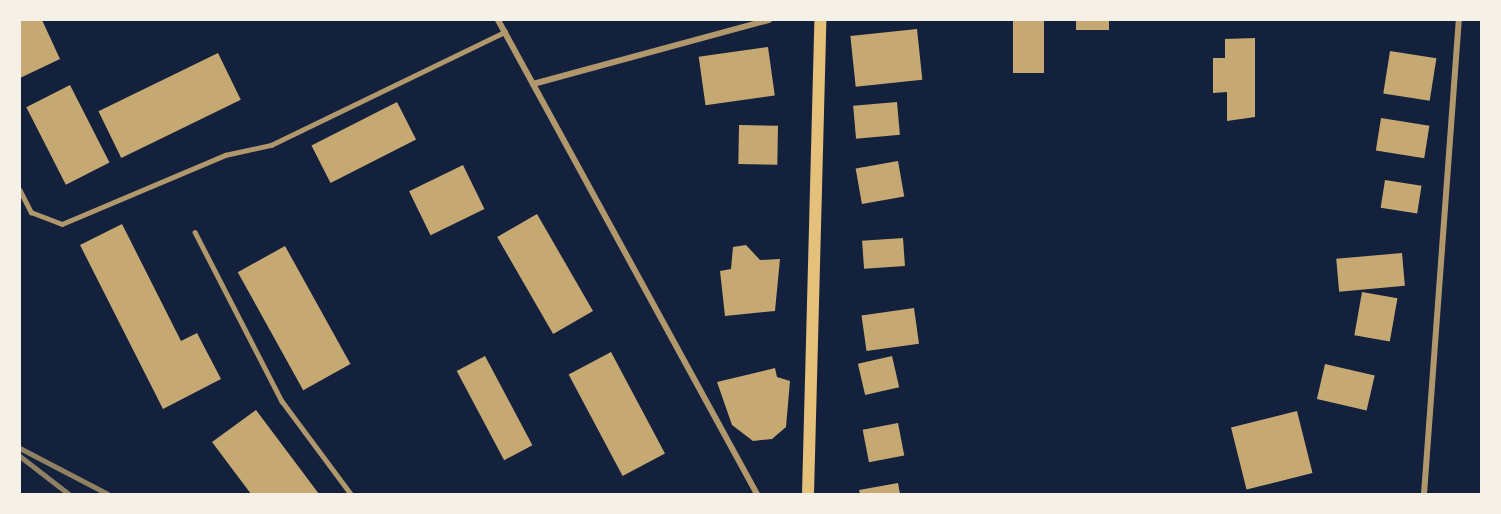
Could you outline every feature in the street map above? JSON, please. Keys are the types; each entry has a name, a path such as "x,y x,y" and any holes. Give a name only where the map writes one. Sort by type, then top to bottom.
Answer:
{"main road":[{"path":"808,495 820,20"}],"street":[{"path":"498,20 757,495"},
{"path":"533,84 769,20"},
{"path":"1424,495 1459,20"}],"lane":[{"path":"20,190 32,212 62,224 225,155 271,145 505,32"},
{"path":"195,232 282,401 351,495"}],"building":[{"path":"20,20 42,20 60,59 20,78"},
{"path":"1013,20 1044,20 1044,73 1013,73"},
{"path":"1076,20 1109,20 1109,30 1076,30"},
{"path":"917,29 922,80 856,87 850,36"},
{"path":"1255,38 1255,117 1227,121 1227,92 1213,93 1213,58 1225,58 1225,39"},
{"path":"768,47 775,96 706,105 699,57"},
{"path":"1390,51 1436,58 1430,101 1383,93"},
{"path":"218,53 241,100 121,158 98,111"},
{"path":"70,85 109,163 66,185 26,107"},
{"path":"397,102 416,139 331,183 311,146"},
{"path":"897,102 900,135 856,139 853,106"},
{"path":"1381,118 1429,126 1424,158 1376,151"},
{"path":"739,125 778,126 777,165 738,164"},
{"path":"898,161 904,196 862,204 856,168"},
{"path":"463,165 484,209 431,235 409,191"},
{"path":"1385,180 1422,186 1417,213 1381,208"},
{"path":"537,214 593,311 553,334 497,237"},
{"path":"122,224 181,341 197,333 221,379 163,409 80,245"},
{"path":"903,238 905,266 864,269 862,241"},
{"path":"746,245 760,260 780,259 775,311 725,316 720,271 731,269 733,247"},
{"path":"285,246 350,364 303,390 238,272"},
{"path":"1402,253 1405,286 1339,292 1336,259"},
{"path":"1362,292 1397,298 1390,342 1354,335"},
{"path":"914,308 919,344 867,351 862,315"},
{"path":"611,352 665,454 623,476 569,375"},
{"path":"485,356 532,445 504,460 457,371"},
{"path":"892,356 899,387 865,395 858,364"},
{"path":"1325,364 1375,375 1367,411 1317,399"},
{"path":"775,368 777,377 790,381 786,427 772,439 753,441 732,425 717,382"},
{"path":"256,410 319,494 251,494 212,442"},
{"path":"1297,411 1312,473 1247,490 1231,427"},
{"path":"898,423 904,455 869,462 863,430"},
{"path":"898,483 900,494 860,494 859,490"}],"railway":[{"path":"20,448 108,494"},
{"path":"20,456 69,494"}]}
